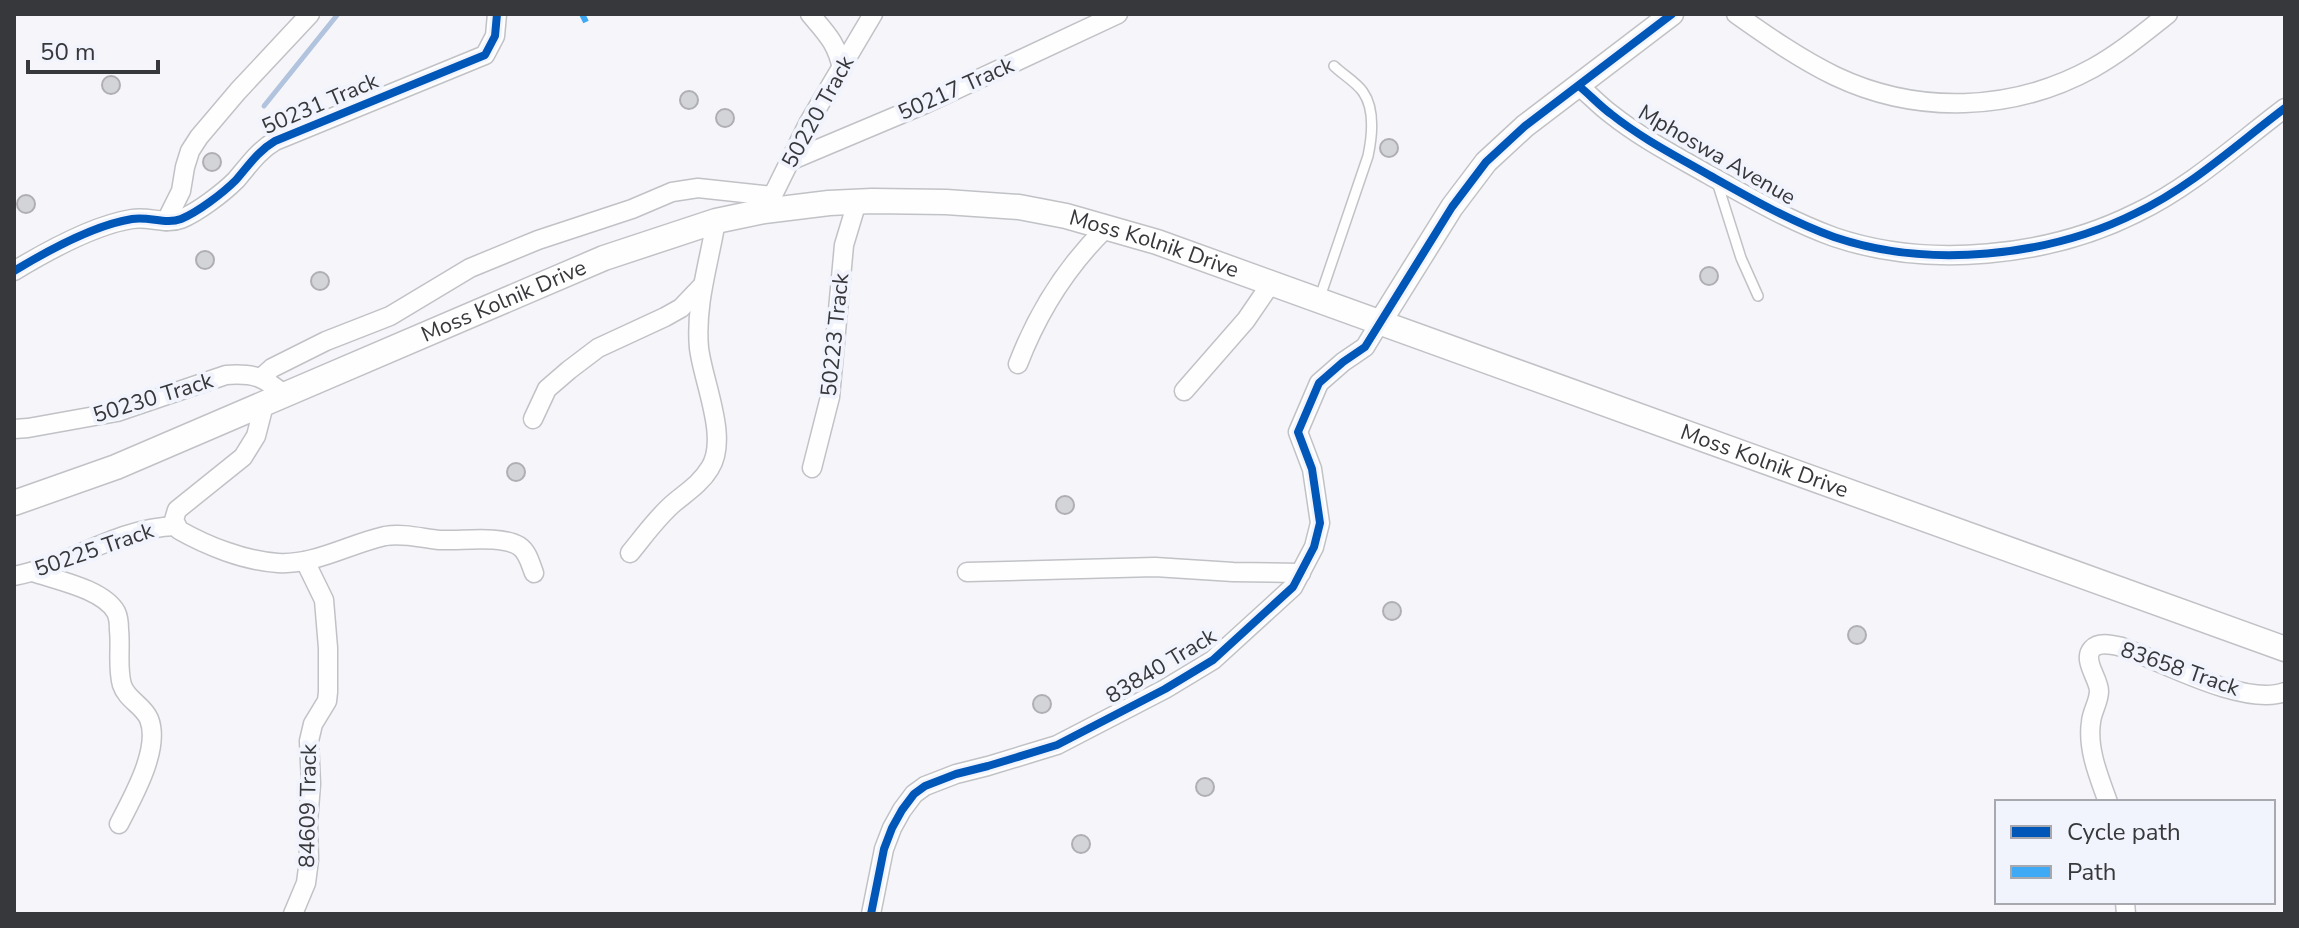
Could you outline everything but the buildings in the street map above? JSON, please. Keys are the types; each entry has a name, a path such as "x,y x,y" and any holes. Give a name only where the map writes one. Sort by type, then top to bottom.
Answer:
{"main road":[{"name":"Moss Kolnik Drive","path":"14,503 116,467 275,401 604,258 768,204 921,201 1019,207 1066,216 1157,242 1272,282 1379,324 2285,649"}],"street":[{"path":"166,221 181,191 185,167 199,137 310,14"},
{"name":"50231 Track","path":"14,271 88,233 121,222 143,218 171,222 188,216 232,184 262,149 275,141 485,55 495,36 497,14"},
{"path":"810,14 839,51 842,69"},
{"name":"50220 Track","path":"768,204 809,122 873,14"},
{"name":"50217 Track","path":"792,160 925,104 1118,14"},
{"path":"1379,324 1452,207 1486,162 1525,126 1672,14"},
{"path":"1736,14 1835,75 1904,99 1940,103 1974,103 2020,97 2052,86 2093,67 2134,41 2168,14"},
{"name":"Mphoswa Avenue","path":"1579,86 1612,115 1767,208 1835,237 1907,253 1946,255 2007,252 2104,228 2138,213 2179,188 2285,108"},
{"path":"534,573 525,551 514,543 438,540 412,535 390,535 305,561 278,563 248,557 195,539 175,526 175,515 181,506 249,449 275,401 262,377 272,368 326,341 390,316 470,268 672,192 698,188 768,204"},
{"name":"50223 Track","path":"812,468 830,397 844,245 857,202"},
{"path":"630,553 673,503 702,479 716,455 717,438 698,326 716,221"},
{"path":"1018,364 1044,305 1086,247 1106,228"},
{"path":"1184,391 1246,320 1272,282"},
{"path":"533,419 547,389 558,379 598,348 681,308 703,285"},
{"name":"83840 Track","path":"871,914 888,838 914,794 925,786 956,774 1057,745 1178,682 1213,660 1282,598 1301,573 1314,547 1320,523 1312,469 1298,432 1319,383 1365,347 1379,324"},
{"name":"50230 Track","path":"14,429 117,412 226,375 262,377"},
{"name":"50225 Track","path":"14,576 33,572 126,534 175,526"},
{"name":"84609 Track","path":"293,914 306,883 309,860 309,741 313,724 327,701 328,692 324,600 305,561"},
{"path":"967,572 1155,567 1301,573"},
{"path":"33,572 92,592 116,612 123,690 145,712 150,728 147,761 119,824"},
{"name":"83658 Track","path":"2107,800 2097,774 2091,734 2091,721 2099,693 2088,657 2094,647 2122,647 2230,689 2271,696 2284,694"}],"lane":[{"path":"1319,301 1371,141 1370,114 1363,93 1334,66"},
{"path":"1716,179 1741,258 1758,296"}],"waterway":[{"path":"264,106 338,14"}],"marked path":[{"path":"582,14 586,22"}],"cycle path":[{"path":"14,271 56,247 117,222 132,219 169,221 188,216 224,191 275,141 485,55 495,36 497,14"},
{"path":"871,914 884,849 892,828 914,794 925,786 956,774 1057,745 1165,689 1213,660 1293,587 1314,547 1320,523 1312,469 1298,432 1319,383 1365,347 1452,207 1486,162 1525,126 1672,14"},
{"path":"1579,86 1646,139 1802,224 1870,247 1948,255 1987,254 2027,248 2102,228 2136,213 2195,178 2285,108"}]}
